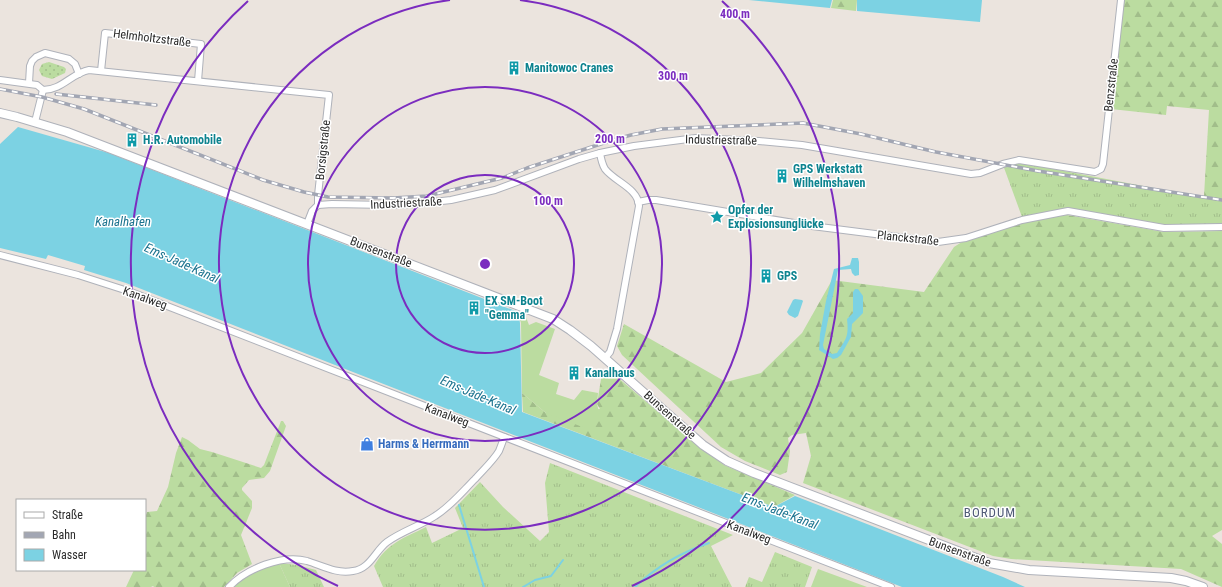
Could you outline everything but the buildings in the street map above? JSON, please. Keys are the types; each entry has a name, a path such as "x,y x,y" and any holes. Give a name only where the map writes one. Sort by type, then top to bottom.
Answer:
{"street":[{"name":"Benzstraße","path":"1101,169 1103,164 1121,0"},
{"name":"Helmholtzstraße","path":"101,71 105,33 201,44 198,82"},
{"path":"29,83 30,66 32,61 36,57 45,53 69,59 75,64 79,74"},
{"path":"0,80 29,83 38,85 43,90 51,90 89,70 198,82"},
{"name":"Borsigstraße","path":"198,82 330,95 318,205"},
{"path":"35,122 43,90"},
{"name":"Bunsenstraße","path":"0,113 49,126 307,224 553,320 570,330 606,358 698,441 727,461 754,473 989,563 1029,570 1172,578 1203,587"},
{"name":"Industriestraße","path":"318,205 402,205 451,200 495,190 579,159 600,153 634,146 696,138 802,145 971,174 980,174 1003,164 1019,160 1095,172 1101,169"},
{"path":"600,153 604,168 632,192 638,202 638,212 617,330 610,352 606,358"},
{"name":"Planckstraße","path":"638,202 656,200 812,226 938,242 951,242 1022,220 1068,211 1164,228 1222,227"},
{"path":"307,224 312,211 318,205"},
{"name":"Kanalweg","path":"0,255 78,275 131,292 891,587"},
{"path":"229,587 241,576 259,566 284,560 299,560 342,572 356,571 362,568 371,561 378,550 388,541 428,521 449,506 495,456 504,437"}],"green space":[{"path":"833,0 857,0 856,11 831,8"},
{"path":"1122,0 1222,0 1222,199 1204,196 1209,110 1167,106 1166,115 1111,109"},
{"path":"49,62 64,67 66,69 65,73 52,79 42,76 39,70 42,64"},
{"path":"1017,162 1222,201 1222,225 1164,225 1068,209 1022,217 1003,165"},
{"path":"1067,215 1164,232 1222,231 1222,530 1212,536 1222,544 1222,587 1181,569 1011,559 993,556 803,483 811,456 806,433 792,435 788,438 790,451 787,472 780,475 745,461 721,447 622,355 617,346 624,324 726,382 761,373 802,333 832,280 924,292 954,247 968,238 1022,221"},
{"path":"518,312 524,312 529,325 536,322 555,329 539,375 559,383 556,394 574,400 582,390 598,393 597,404 601,420 585,428 546,413 522,393 521,323"},
{"path":"609,370 698,446 724,465 795,495 774,507 523,412 522,393 546,413 600,409 597,404 602,373"},
{"path":"281,421 283,421 286,426 270,471 264,478 249,480 242,488 242,490 252,501 252,508 241,535 252,564 237,573 224,587 126,587 134,571 146,571 146,515 147,512 157,511 168,487 176,453 182,437 200,449 261,468 264,465"},
{"path":"550,463 733,535 711,546 732,587 383,587 374,566 390,546 426,527 432,543 463,528 455,508 480,482 503,507 540,541 549,532 545,483"},
{"path":"775,552 812,567 805,587 745,587 749,577 762,582"},
{"path":"279,563 297,565 316,570 324,587 290,587"},
{"path":"279,563 290,587 232,587 259,567"},
{"path":"818,569 867,587 811,587"}],"water":[{"path":"749,0 832,0 830,8"},
{"path":"857,0 982,0 980,22 857,11"},
{"name":"Kanalhafen","path":"18,127 109,153 518,312 520,323 522,412 774,507 795,496 1003,577 1025,587 902,587 126,283 84,270 85,266 48,255 46,259 0,248 0,144"},
{"path":"852,258 858,258 859,275 855,276 851,269 838,270 823,345 824,349 832,354 837,353 845,341 848,330 847,319 853,313 853,292 855,289 858,289 863,296 863,313 852,324 851,337 841,355 833,359 819,350 820,334 826,301 834,269 850,265"},
{"path":"795,299 803,301 798,316 795,318 787,312"}],"waterway":[{"path":"459,505 484,587"},
{"path":"635,587 670,561 709,543"},
{"path":"523,587 535,580 551,576 563,560"}],"railway":[{"path":"0,89 42,97 84,109 263,180 304,192 328,197 393,198 427,196 502,178 527,168 613,140 662,129 803,123 861,134 936,152 1038,171 1222,200"},
{"path":"56,94 156,105"}],"place":[{"name":"Manitowoc Cranes","path":"514,68"},
{"name":"H.R. Automobile","path":"132,140"},
{"name":"GPS Werkstatt Wilhelmshaven","path":"782,176"},
{"name":"Opfer der Explosionsunglücke","path":"717,217"},
{"name":"GPS","path":"766,276"},
{"name":"EX SM-Boot \"Gemma\"","path":"474,308"},
{"name":"Kanalhaus","path":"574,373"},
{"name":"Harms & Herrmann","path":"367,444"}],"district":[{"name":"BORDUM","path":"990,512"}],"water label":[{"name":"Ems-Jade-Kanal","path":"182,263"},
{"name":"Ems-Jade-Kanal","path":"478,395"},
{"name":"Ems-Jade-Kanal","path":"780,511"}]}
